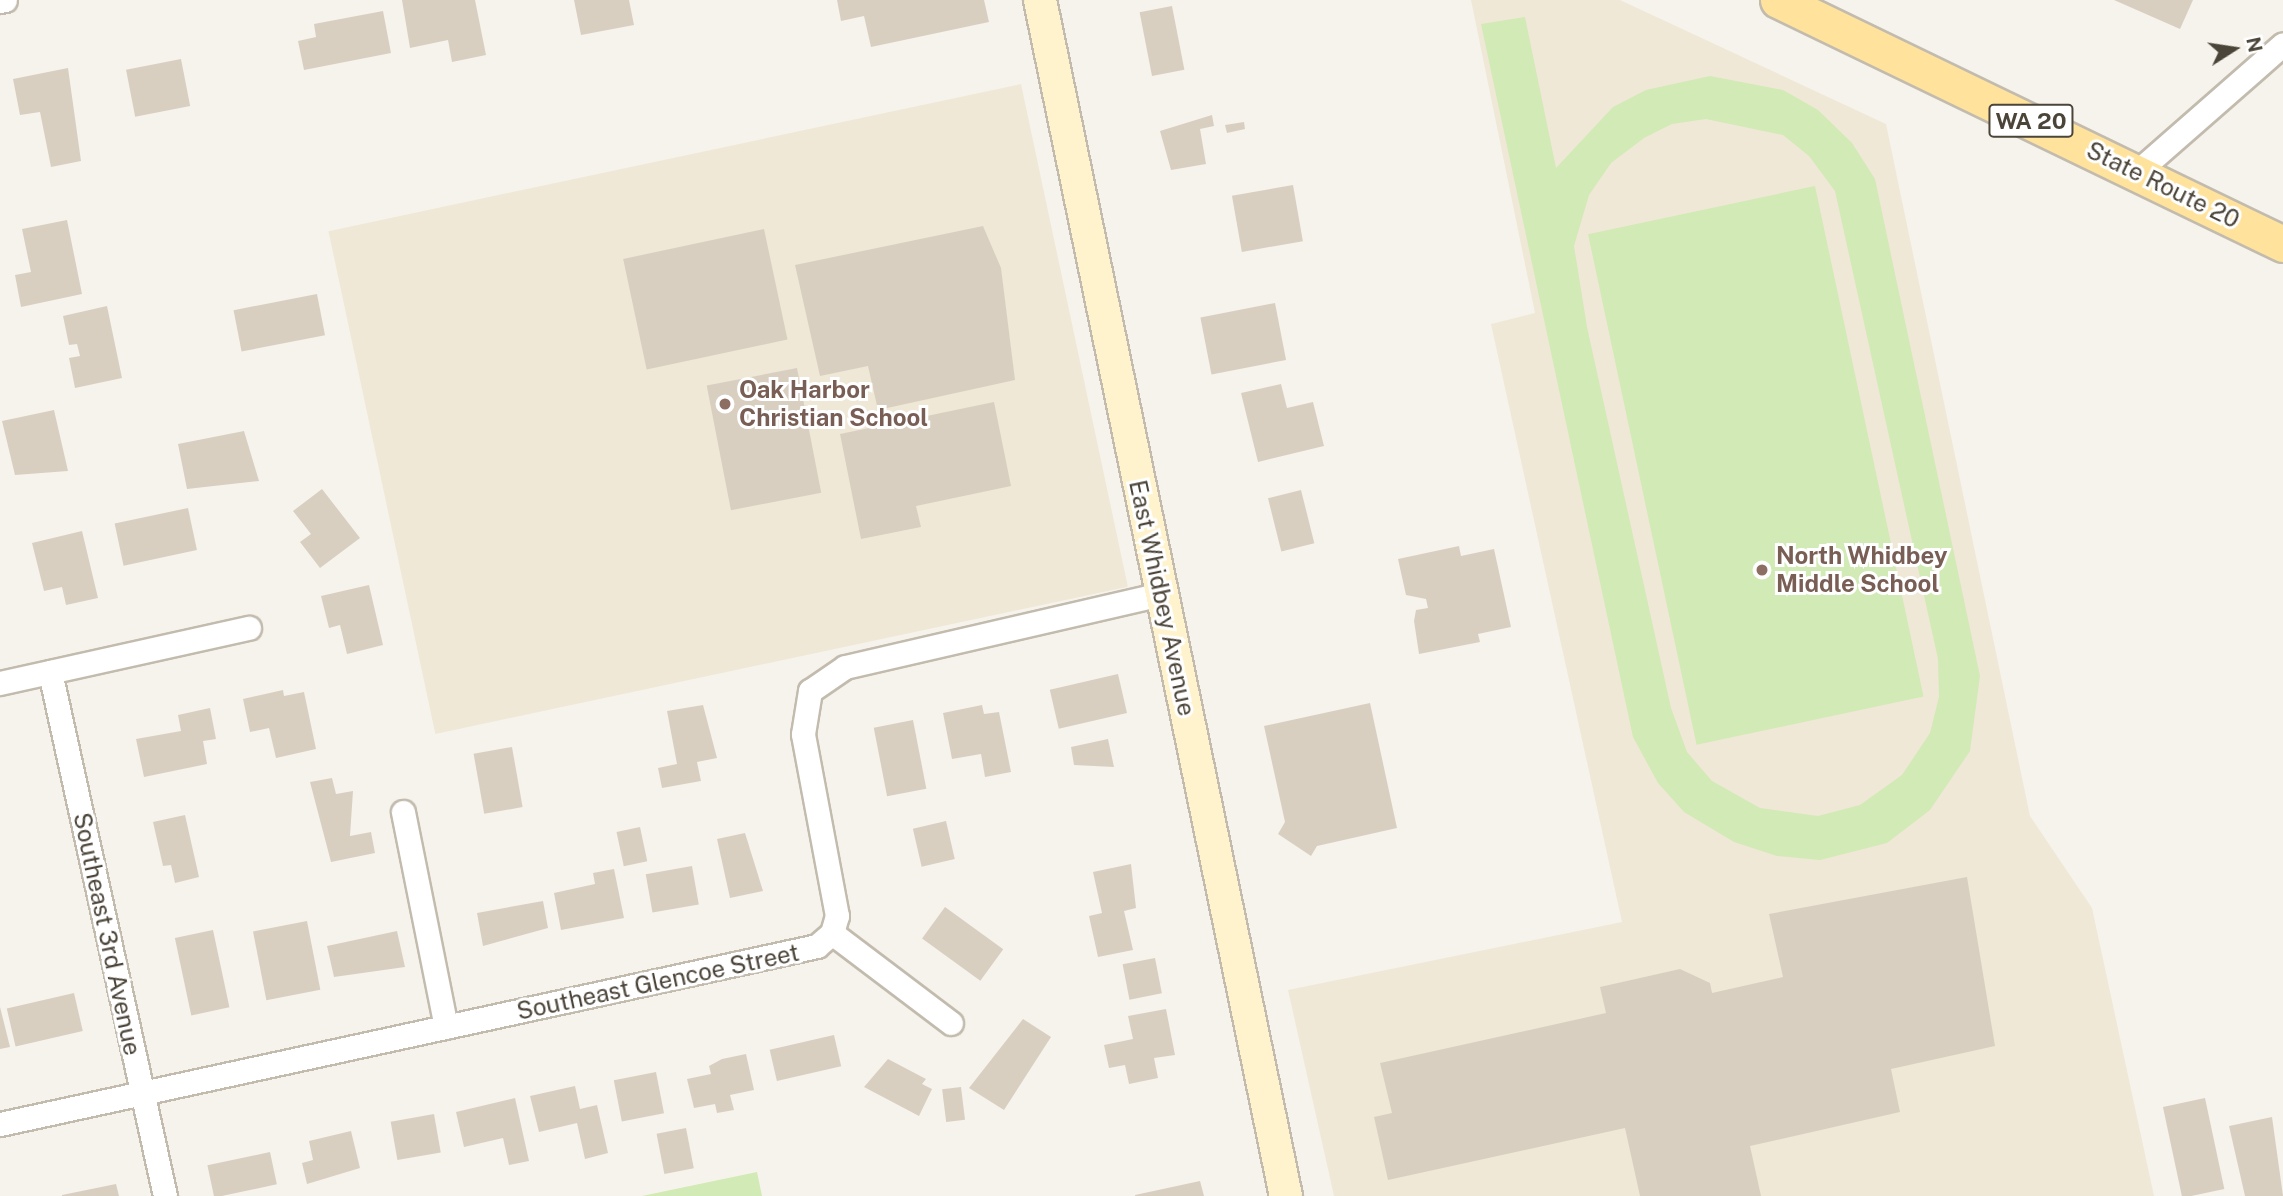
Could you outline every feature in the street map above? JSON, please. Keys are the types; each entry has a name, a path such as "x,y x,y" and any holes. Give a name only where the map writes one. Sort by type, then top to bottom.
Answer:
{"main road":[{"name":"State Route 20","path":"1778,0 2283,244"}],"street":[{"name":"East Whidbey Avenue","path":"1040,0 1286,1196"},
{"path":"2137,172 2283,44"},
{"name":"Southeast Glencoe Street","path":"0,1124 799,954 832,933 836,893 803,734 810,691 845,667 1161,594"},
{"path":"0,683 249,628"},
{"name":"Southeast 3rd Avenue","path":"50,672 165,1196"},
{"path":"403,812 446,1027"},
{"path":"832,933 951,1023"}],"shaded area":[{"name":"North Whidbey Middle School","path":"1471,0 1620,0 1886,124 2030,816 2092,908 2154,1196 1334,1196 1288,990 1622,922 1491,324 1535,313"},
{"name":"Oak Harbor Christian School","path":"1021,84 1128,587 435,734 328,231"}],"green space":[{"path":"1525,17 1556,168 1613,107 1646,90 1710,76 1783,90 1818,110 1852,143 1875,179 1980,676 1970,751 1930,810 1887,843 1820,860 1777,856 1734,842 1684,812 1658,783 1633,737 1481,24","holes":["1706,119 1783,135 1809,156 1835,191 1938,659 1939,697 1930,733 1902,775 1860,805 1818,816 1760,808 1712,781 1687,752 1671,708 1587,327 1574,246 1589,195 1611,163 1644,138 1672,124"]},
{"path":"1815,186 1924,697 1697,745 1588,234"},
{"path":"757,1172 762,1196 642,1196"}],"building":[{"path":"402,0 475,0 486,55 452,62 448,40 410,48"},
{"path":"574,0 629,0 634,25 581,35"},
{"path":"837,0 984,0 989,22 871,47 864,16 841,21"},
{"path":"2114,0 2193,0 2180,29"},
{"path":"1172,6 1184,70 1152,76 1140,12"},
{"path":"383,11 391,53 304,70 298,41 316,37 314,24"},
{"path":"181,59 190,106 135,117 126,70"},
{"path":"68,68 81,161 51,167 40,112 20,115 13,79"},
{"path":"1212,115 1214,126 1200,129 1206,164 1171,170 1160,131"},
{"path":"1244,122 1245,129 1227,133 1225,125"},
{"path":"1293,185 1303,241 1242,252 1232,196"},
{"path":"67,220 82,294 21,307 15,275 31,272 22,229"},
{"path":"983,226 1001,268 1015,380 878,410 868,366 820,376 795,265"},
{"path":"764,229 787,340 647,369 623,259"},
{"path":"317,294 325,335 242,351 234,310"},
{"path":"1275,303 1286,360 1211,374 1200,318"},
{"path":"107,306 122,378 75,388 69,358 80,356 77,344 69,345 63,316"},
{"path":"797,368 821,493 731,510 707,386"},
{"path":"1281,384 1287,408 1313,402 1324,446 1258,462 1241,393"},
{"path":"994,402 1011,486 916,506 921,527 861,539 840,434"},
{"path":"54,410 68,471 15,475 2,421"},
{"path":"244,431 259,481 187,489 178,444"},
{"path":"322,489 360,538 320,568 300,542 311,534 293,511"},
{"path":"1301,490 1314,543 1281,552 1268,498"},
{"path":"188,508 197,550 124,566 115,524"},
{"path":"82,531 98,598 66,605 62,587 44,591 32,543"},
{"path":"1459,546 1461,556 1494,549 1511,627 1478,634 1480,642 1419,654 1414,621 1416,610 1428,608 1426,599 1406,595 1398,559"},
{"path":"369,585 383,645 347,654 340,625 329,628 321,596"},
{"path":"1118,674 1127,713 1059,729 1050,690"},
{"path":"283,690 284,696 304,692 316,749 276,758 269,728 250,732 243,699"},
{"path":"1370,703 1397,828 1317,846 1311,856 1278,834 1285,822 1264,726"},
{"path":"703,705 717,758 697,762 701,781 662,788 658,768 677,764 667,711"},
{"path":"982,705 984,714 999,712 1011,772 985,777 981,754 952,759 943,713"},
{"path":"210,708 216,739 203,741 207,764 144,777 136,739 181,731 178,715"},
{"path":"913,720 926,789 887,796 874,728"},
{"path":"1108,739 1114,767 1074,765 1071,747"},
{"path":"512,747 523,807 484,814 474,754"},
{"path":"332,778 336,794 353,791 350,836 371,832 375,853 331,862 310,782"},
{"path":"185,815 199,877 175,883 171,865 163,866 153,822"},
{"path":"946,821 955,859 922,867 913,829"},
{"path":"640,827 647,861 624,866 617,832"},
{"path":"745,833 763,891 730,898 717,839"},
{"path":"1131,864 1136,908 1124,911 1133,950 1098,957 1089,916 1102,913 1093,872"},
{"path":"692,866 699,904 652,913 646,874"},
{"path":"614,869 624,918 561,930 554,893 595,884 593,873"},
{"path":"1967,877 1995,1046 1891,1069 1900,1112 1750,1146 1761,1196 1640,1196 1625,1128 1388,1180 1374,1117 1392,1113 1380,1063 1606,1013 1600,987 1680,969 1710,983 1712,993 1783,977 1769,914"},
{"path":"543,901 548,928 483,946 477,913"},
{"path":"945,907 1003,949 980,981 922,939"},
{"path":"307,921 320,990 266,1000 253,931"},
{"path":"213,930 229,1007 191,1015 175,938"},
{"path":"397,931 405,967 334,977 327,946"},
{"path":"1155,958 1162,993 1129,1000 1123,964"},
{"path":"74,993 83,1031 16,1047 7,1009"},
{"path":"0,1007 10,1047 0,1049"},
{"path":"1166,1009 1175,1055 1154,1058 1158,1078 1129,1084 1125,1065 1109,1068 1104,1045 1133,1039 1128,1016"},
{"path":"1023,1019 1051,1037 1004,1110 969,1088"},
{"path":"834,1035 841,1066 777,1081 770,1050"},
{"path":"746,1054 754,1090 730,1095 734,1110 717,1113 715,1104 694,1108 687,1079 711,1074 709,1066 722,1059"},
{"path":"888,1059 926,1079 922,1084 932,1089 919,1116 864,1087"},
{"path":"656,1072 664,1113 622,1121 614,1080"},
{"path":"575,1086 580,1109 597,1105 608,1153 585,1159 577,1123 539,1132 530,1096"},
{"path":"961,1087 965,1120 946,1122 942,1089"},
{"path":"515,1098 529,1161 509,1165 503,1138 464,1147 456,1112"},
{"path":"2205,1098 2224,1189 2182,1196 2163,1107"},
{"path":"434,1114 441,1152 397,1160 391,1122"},
{"path":"2272,1117 2283,1196 2245,1196 2229,1126"},
{"path":"686,1128 694,1168 664,1174 657,1134"},
{"path":"351,1131 360,1168 307,1184 302,1163 313,1160 309,1141"},
{"path":"270,1152 277,1184 214,1196 207,1165"},
{"path":"1200,1181 1204,1196 1135,1196 1135,1195"},
{"path":"116,1184 119,1196 62,1196 62,1195"}],"place":[{"name":"Oak Harbor Christian School","path":"725,404"},
{"name":"North Whidbey Middle School","path":"1762,570"}]}
